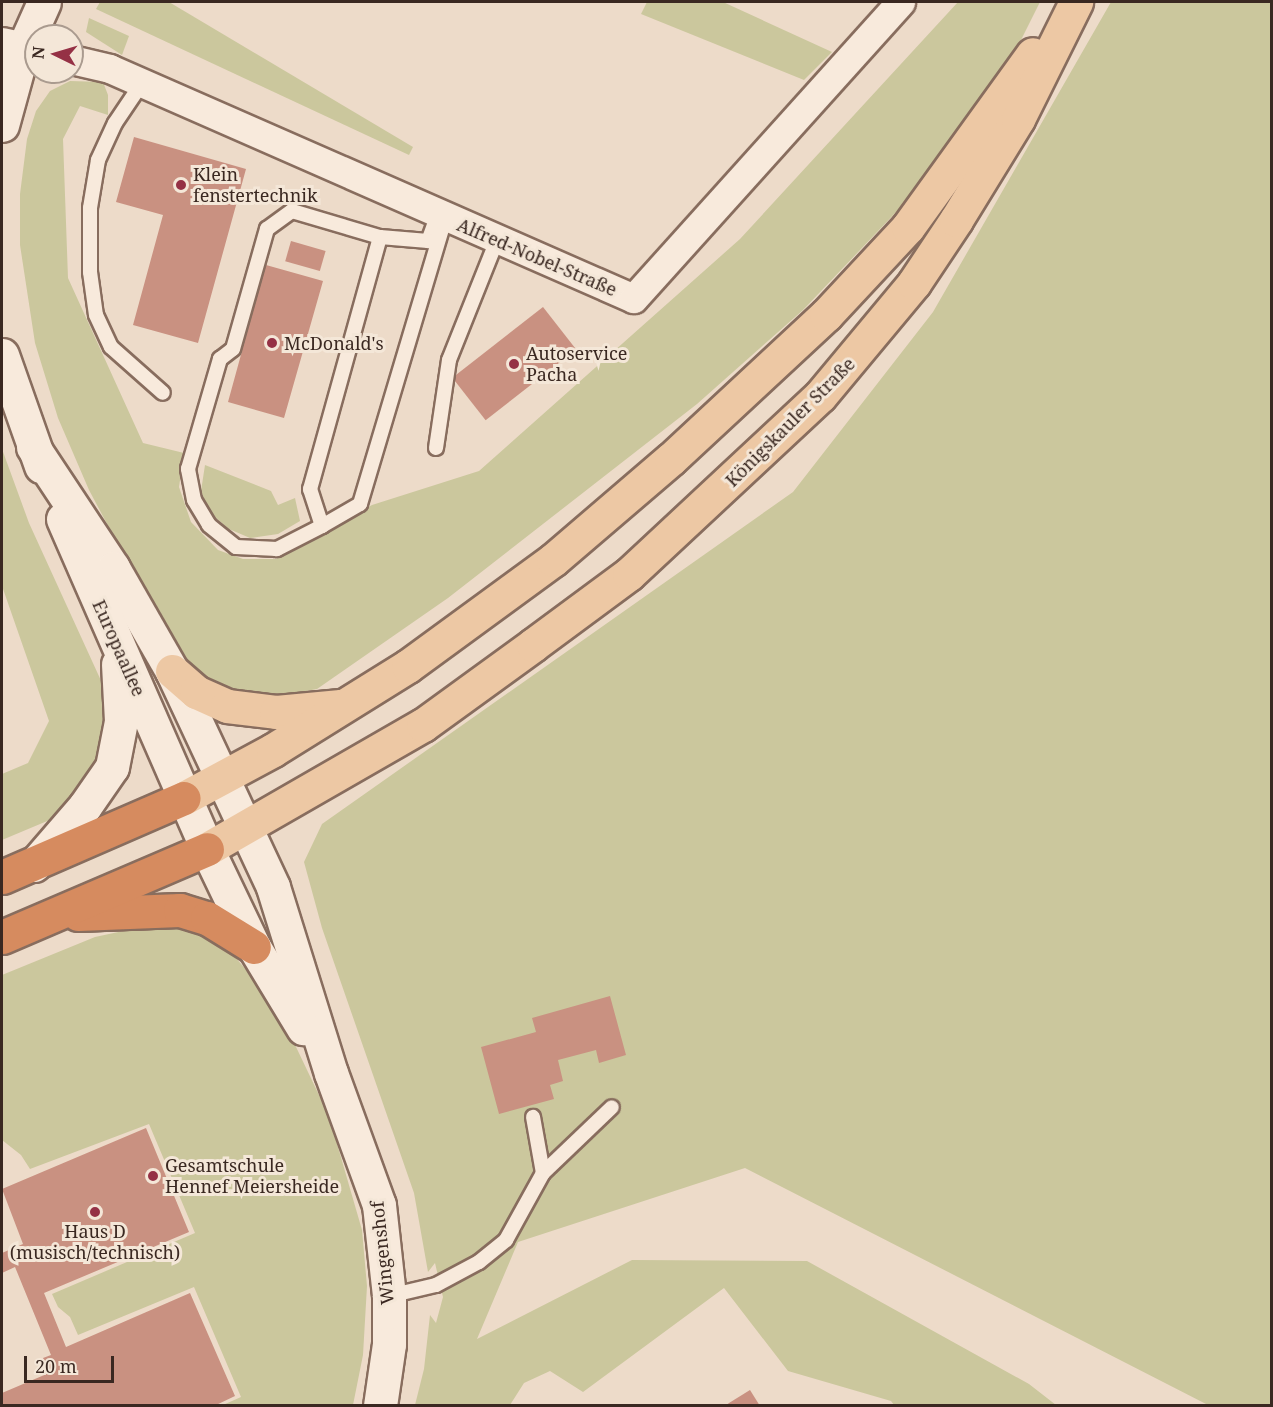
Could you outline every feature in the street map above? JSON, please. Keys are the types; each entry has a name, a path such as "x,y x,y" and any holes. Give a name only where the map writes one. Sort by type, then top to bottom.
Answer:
{"highway":[{"path":"2,877 184,798"},
{"path":"2,937 61,914 207,849"},
{"path":"61,914 180,910 207,918 254,947"}],"main road":[{"path":"2,125 20,48 44,2"},
{"path":"184,798 349,705 448,639 603,519 747,392 908,227 1071,2"},
{"name":"Königskauler Straße","path":"207,849 423,725 629,574 708,504 846,367 914,283 1018,119 1076,2"},
{"name":"Europaallee","path":"2,355 33,447 207,849"},
{"name":"Europaallee","path":"33,447 113,568 172,671 222,778"},
{"path":"34,864 85,806 112,767 122,721 117,644"},
{"path":"172,671 196,692 227,706 276,712 349,705"},
{"name":"Wingenshof","path":"222,778 273,887 331,1073 379,1205 389,1296 389,1344 380,1406"},
{"name":"Wingenshof","path":"207,849 254,947 331,1073"}],"street":[{"name":"Alfred-Nobel-Straße","path":"84,63 110,69 634,299 901,2"}],"lane":[{"path":"142,83 115,123 98,160 90,208 90,272 96,315 111,347 163,393"},
{"path":"291,211 380,237 428,242 442,216 360,504 277,549 236,547 209,525 199,508 188,469 220,359 233,349 267,229 291,211"},
{"path":"322,526 310,489 380,237"},
{"path":"436,448 449,360 497,240"},
{"path":"389,1296 430,1288 493,1252 519,1220 543,1173 612,1107"},
{"path":"532,1117 543,1173"}],"shaded area":[{"path":"100,2 169,2 413,147 409,155 96,9"},
{"path":"647,2 723,2 832,52 804,80 641,14"},
{"path":"958,2 1040,2 1020,42 918,189 803,310 697,404 448,598 317,689 273,697 237,694 205,682 179,659 89,490 58,418 35,343 20,245 20,194 27,139 36,111 50,91 64,84 103,82 108,95 108,115 80,106 63,139 68,278 143,443 184,453 179,487 191,522 218,550 243,559 276,559 372,505 479,471 740,239"},
{"path":"1111,2 1271,2 1271,1405 1208,1405 745,1168 518,1242 477,1339 632,1260 807,1261 1029,1384 1056,1405 894,1405 891,1401 788,1371 724,1288 583,1392 550,1371 524,1383 510,1405 415,1405 424,1369 430,1315 436,1323 443,1297 435,1263 428,1272 414,1193 322,928 304,862 322,824 793,492 933,312"},
{"path":"89,18 129,36 122,55 86,32"},
{"path":"2,449 29,523 103,685 109,729 98,773 52,819 2,840 2,774 28,763 49,721 2,586"},
{"path":"205,465 271,491 278,505 295,498 300,521 278,534 250,538 229,529 209,512 201,491"},
{"name":"Gesamtschule Hennef Meiersheide","path":"165,922 218,937 276,1005 329,1116 362,1230 367,1286 363,1355 353,1405 223,1405 241,1397 194,1287 78,1335 70,1317 58,1307 52,1294 195,1233 149,1124 30,1169 21,1155 2,1140 2,975 95,937"}],"building":[{"path":"134,137 246,169 198,343 133,325 163,215 116,202"},
{"path":"291,241 326,251 320,271 285,261"},
{"name":"McDonald's","path":"266,265 323,281 284,418 228,402 242,351 237,350 241,334 246,336 256,300 251,298"},
{"name":"Autoservice Pacha","path":"543,307 576,350 486,420 452,378"},
{"path":"610,996 626,1055 599,1063 596,1050 558,1060 563,1081 550,1085 554,1099 499,1114 481,1047 536,1032 532,1018"},
{"path":"146,1128 189,1232 44,1293 66,1347 190,1293 235,1396 214,1406 2,1406 2,1393 49,1373 43,1358 51,1355 15,1267 2,1273 2,1253 23,1244 2,1189"},
{"path":"750,1390 760,1406 725,1406 729,1403"}],"place":[{"name":"Klein fenstertechnik","path":"181,185"},
{"name":"McDonald's","path":"272,343"},
{"name":"Autoservice Pacha","path":"514,364"},
{"name":"Gesamtschule Hennef Meiersheide","path":"153,1176"},
{"name":"Haus D (musisch/technisch)","path":"95,1212"}]}
